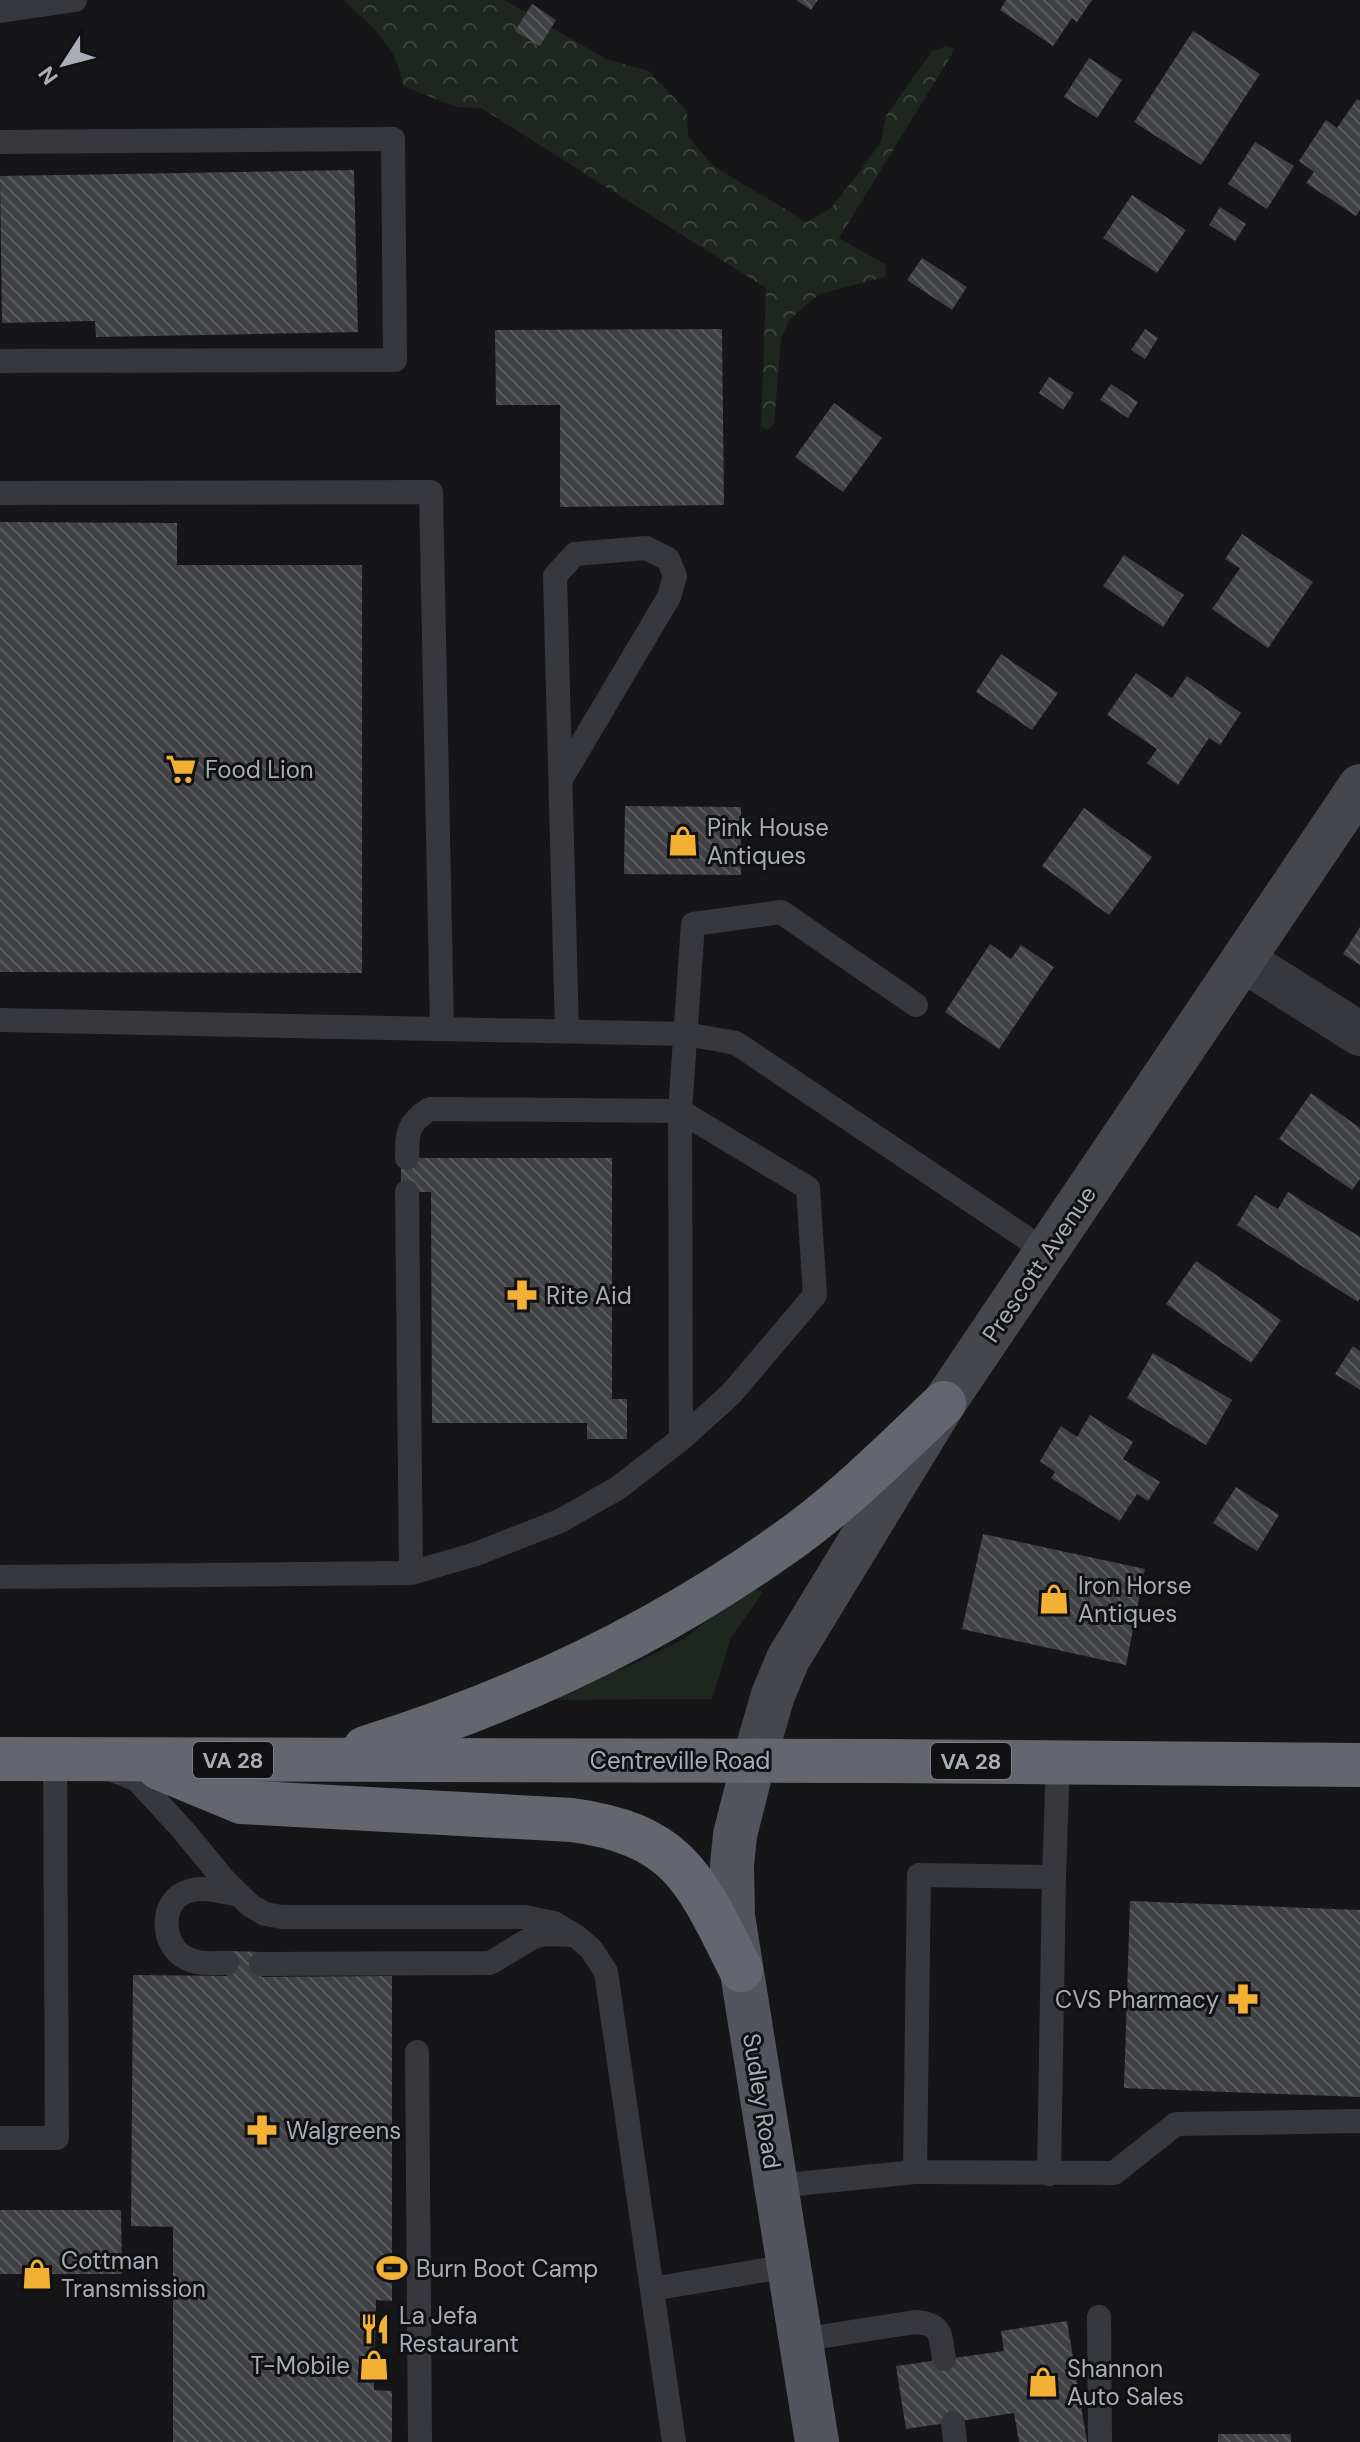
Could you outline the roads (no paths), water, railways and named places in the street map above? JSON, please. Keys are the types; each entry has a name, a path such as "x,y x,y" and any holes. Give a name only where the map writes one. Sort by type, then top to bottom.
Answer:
{"highway":[{"path":"328,1760 498,1701 592,1658 670,1617 781,1546 846,1495 944,1403"},
{"name":"Centreville Road","path":"0,1759 1360,1765"},
{"path":"138,1759 241,1802 572,1820 603,1824 627,1832 661,1848 689,1873 703,1894 741,1970"}],"main road":[{"name":"Prescott Avenue","path":"754,1760 773,1695 788,1659 944,1403 1360,786"},
{"name":"Sudley Road","path":"754,1760 735,1835 733,1916 817,2442"}],"street":[{"path":"1243,960 1360,1034"}],"lane":[{"path":"0,11 75,0"},
{"path":"0,142 393,139 395,360 0,361"},
{"path":"0,493 431,492 442,1029"},
{"path":"561,779 669,597 675,576 668,559 646,548 575,554 555,576 567,1031"},
{"path":"681,1439 680,1111 693,924 781,912 916,1005"},
{"path":"0,1020 686,1034 736,1043 1047,1252"},
{"path":"0,1577 411,1573 476,1554 560,1521 618,1488 681,1439 731,1394 815,1295 808,1188 680,1111 430,1109 412,1122 408,1131 407,1158"},
{"path":"407,1192 411,1573"},
{"path":"0,2138 57,2138 70,1759 137,1780 239,1895 265,1914 282,1917 511,1915 554,1923 576,1936 599,1959 606,1972 674,2442"},
{"path":"1049,2174 1058,1762"},
{"path":"915,2172 919,1875 1054,1877"},
{"path":"227,1963 202,1964 181,1956 172,1947 167,1935 166,1919 177,1897 188,1891 214,1890 239,1895"},
{"path":"261,1964 490,1963 533,1937 546,1934 576,1936"},
{"path":"417,2052 420,2442"},
{"path":"776,2186 915,2172 1114,2173 1176,2124 1360,2121"},
{"path":"652,2289 789,2266"},
{"path":"1099,2317 1100,2442"},
{"path":"800,2340 925,2323 939,2332 944,2359"}],"place":[{"name":"Food Lion","path":"181,769"},
{"name":"Pink House Antiques","path":"683,841"},
{"name":"Rite Aid","path":"522,1295"},
{"name":"Iron Horse Antiques","path":"1054,1599"},
{"name":"CVS Pharmacy","path":"1243,1999"},
{"name":"Walgreens","path":"262,2130"},
{"name":"Burn Boot Camp","path":"392,2268"},
{"name":"Cottman Transmission","path":"37,2274"},
{"name":"La Jefa Restaurant","path":"375,2329"},
{"name":"T-Mobile","path":"374,2365"},
{"name":"Shannon Auto Sales","path":"1043,2382"}]}
